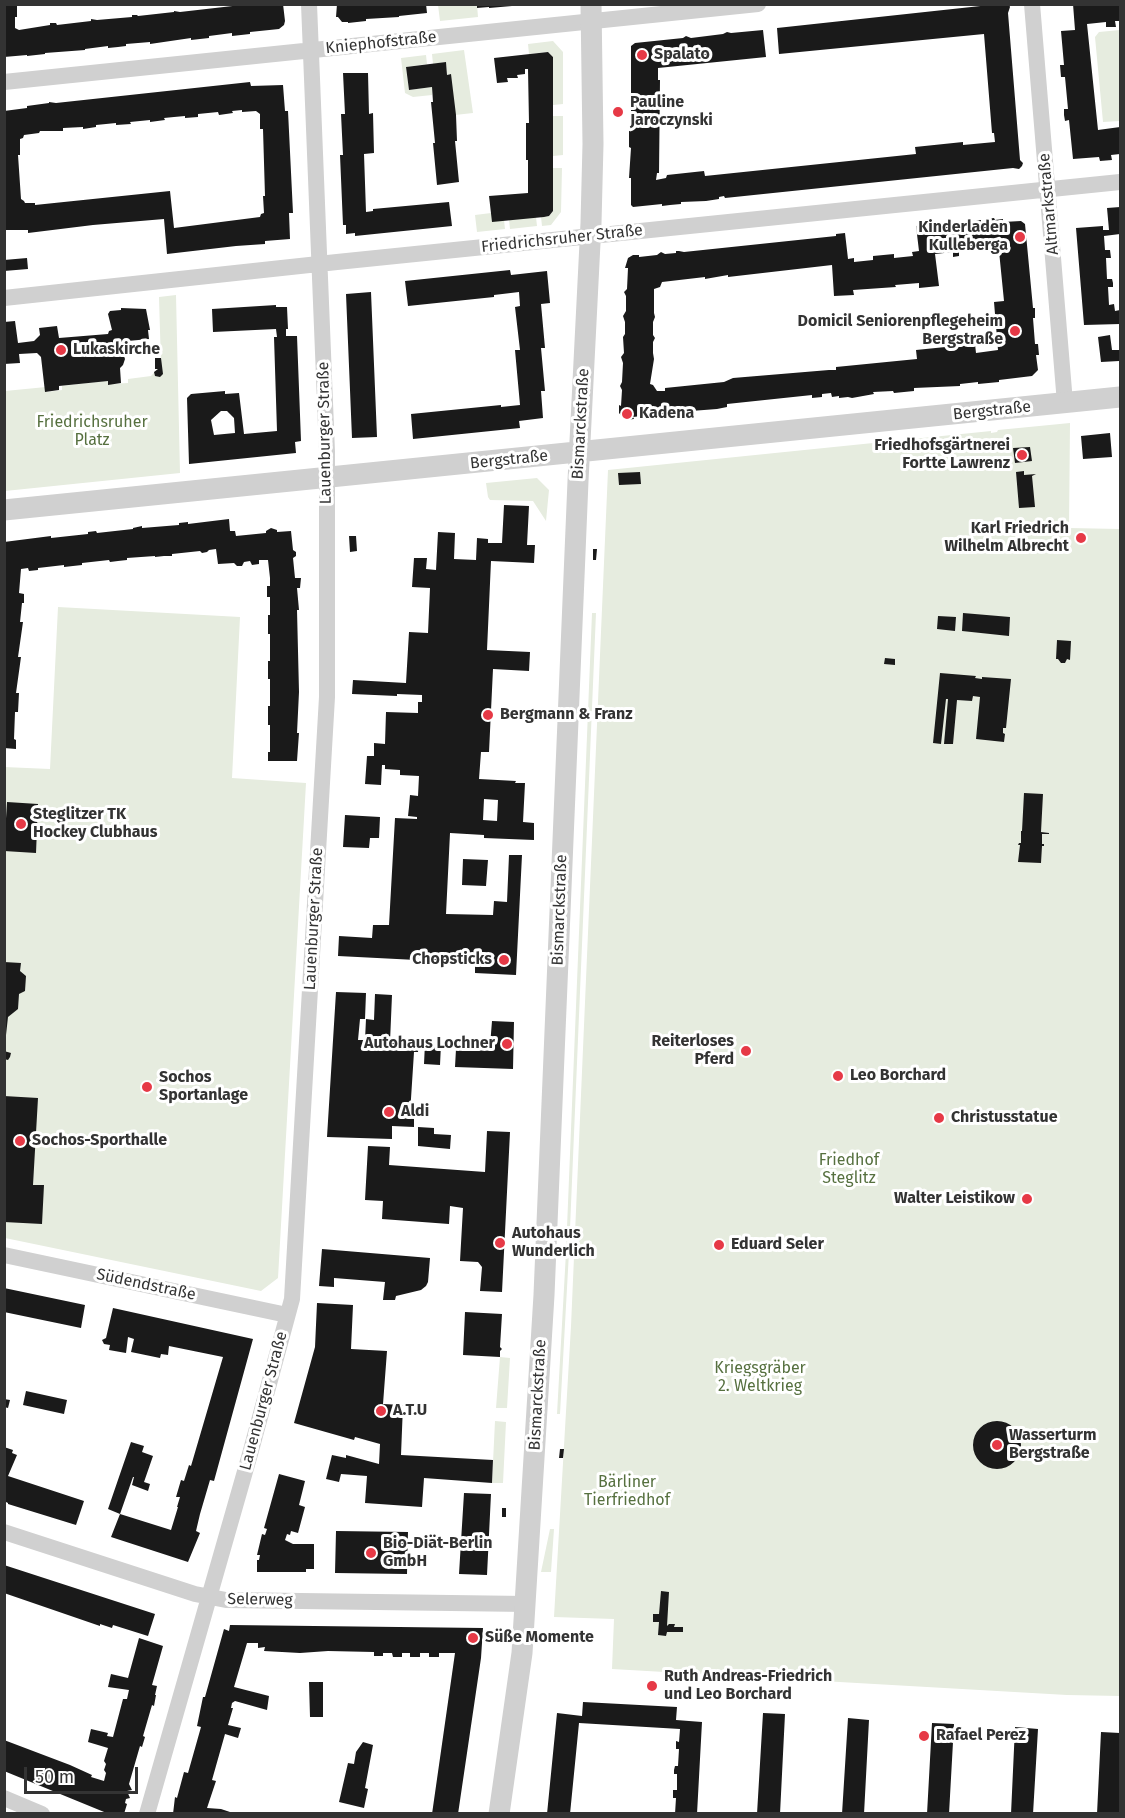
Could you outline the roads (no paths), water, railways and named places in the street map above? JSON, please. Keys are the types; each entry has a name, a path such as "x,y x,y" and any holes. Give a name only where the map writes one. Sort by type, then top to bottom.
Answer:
{"street":[{"name":"Lauenburger Straße","path":"147,1814 288,1315 292,1290 327,697 327,479 309,4"},
{"name":"Kniephofstraße","path":"4,82 310,51 592,13 758,4"},
{"name":"Altmarkstraße","path":"1032,4 1065,403"},
{"name":"Bismarckstraße","path":"499,1814 520,1674 526,1604 544,1283 590,237 593,144 592,13"},
{"name":"Friedrichsruher Straße","path":"4,298 1120,182"},
{"name":"Bergstraße","path":"4,510 1120,397"},
{"name":"Südendstraße","path":"4,1256 288,1315"},
{"name":"Selerweg","path":"4,1532 209,1598 526,1604"},
{"path":"4,1798 42,1814"}],"place":[{"name":"Spalato","path":"642,55"},
{"name":"Pauline Jaroczynski","path":"618,112"},
{"name":"Kinderladen Kulleberga","path":"1020,237"},
{"name":"Domicil Seniorenpflegeheim Bergstraße","path":"1015,331"},
{"name":"Lukaskirche","path":"61,350"},
{"name":"Kadena","path":"627,414"},
{"name":"Friedhofsgärtnerei Fortte Lawrenz","path":"1022,455"},
{"name":"Karl Friedrich Wilhelm Albrecht","path":"1081,538"},
{"name":"Bergmann & Franz","path":"488,715"},
{"name":"Steglitzer TK Hockey Clubhaus","path":"21,824"},
{"name":"Chopsticks","path":"504,960"},
{"name":"Autohaus Lochner","path":"507,1044"},
{"name":"Reiterloses Pferd","path":"746,1051"},
{"name":"Leo Borchard","path":"838,1076"},
{"name":"Sochos Sportanlage","path":"147,1087"},
{"name":"Aldi","path":"389,1112"},
{"name":"Christusstatue","path":"939,1118"},
{"name":"Sochos-Sporthalle","path":"20,1141"},
{"name":"Walter Leistikow","path":"1027,1199"},
{"name":"Autohaus Wunderlich","path":"500,1243"},
{"name":"Eduard Seler","path":"719,1245"},
{"name":"A.T.U","path":"381,1411"},
{"name":"Wasserturm Bergstraße","path":"997,1445"},
{"name":"Bio-Diät-Berlin GmbH","path":"371,1553"},
{"name":"Süße Momente","path":"473,1638"},
{"name":"Ruth Andreas-Friedrich und Leo Borchard","path":"652,1686"},
{"name":"Rafael Perez","path":"924,1736"}],"park label":[{"name":"Friedrichsruher Platz","path":"92,432"},
{"name":"Friedhof Steglitz","path":"849,1170"},
{"name":"Kriegsgräber 2. Weltkrieg","path":"760,1378"},
{"name":"Bärliner Tierfriedhof","path":"627,1492"}]}
